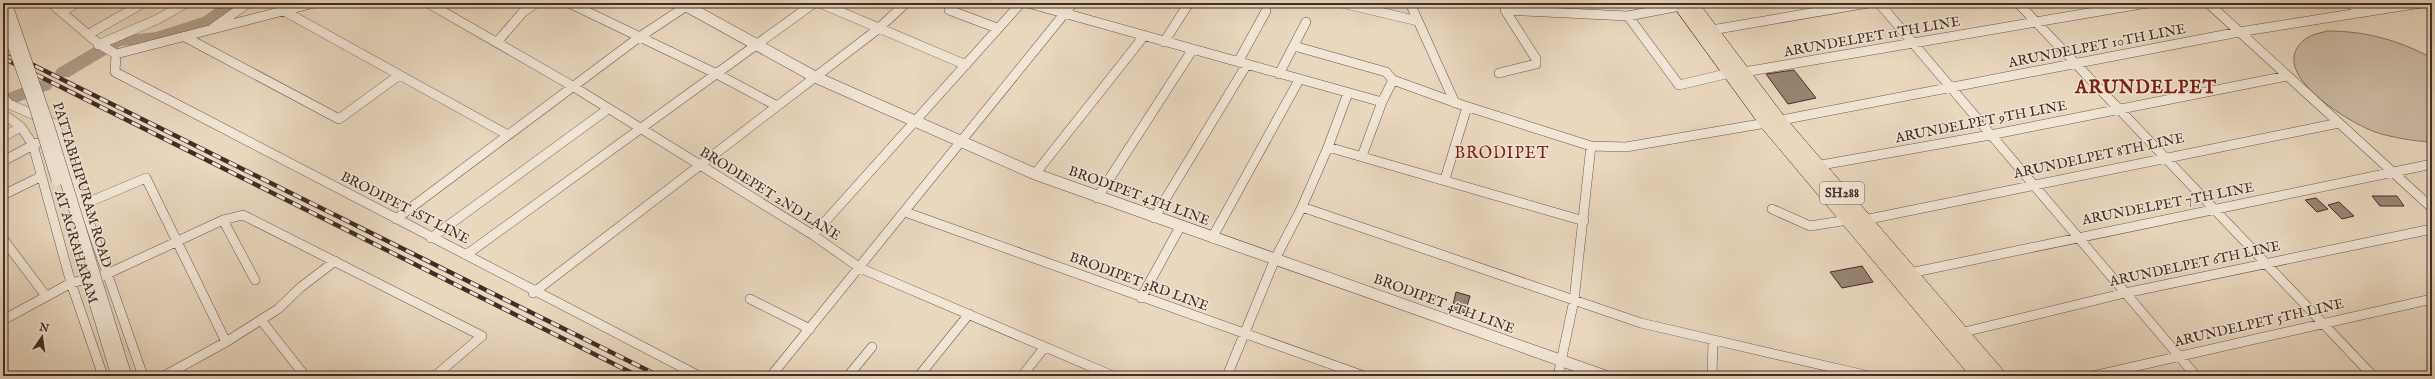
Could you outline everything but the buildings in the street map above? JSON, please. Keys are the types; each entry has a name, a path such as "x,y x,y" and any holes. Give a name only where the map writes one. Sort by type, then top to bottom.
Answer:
{"main road":[{"name":"SH288","path":"1683,4 1706,31 1848,220 1980,376"},
{"name":"SH288","path":"1773,121 1821,166 1864,220 1964,332 2000,376"}],"street":[{"name":"PATTABHIPURAM ROAD","path":"6,3 49,127 126,376"},
{"path":"51,3 106,49"},
{"path":"62,11 77,3"},
{"path":"89,34 143,3"},
{"path":"106,49 186,3"},
{"path":"207,32 248,3"},
{"name":"BRODIEPET 2ND LANE","path":"428,3 574,87 639,129 813,235 860,268 969,314 1044,348 1113,376"},
{"path":"497,42 523,12 536,3"},
{"path":"568,3 638,38 717,74 777,106"},
{"path":"466,255 814,3"},
{"path":"820,3 878,29 966,65"},
{"path":"533,293 878,29 906,3"},
{"path":"813,235 1021,3"},
{"path":"1028,3 1348,94 1382,102"},
{"path":"772,376 1073,3"},
{"path":"1164,42 1189,3"},
{"path":"1342,3 1418,21"},
{"path":"1410,3 1455,103"},
{"path":"1499,3 1536,59 1536,64 1533,66 1500,73"},
{"path":"1706,31 1868,3"},
{"path":"1879,3 2076,237 2196,376"},
{"path":"2018,3 2373,376"},
{"name":"ARUNDELPET 11TH LINE","path":"1628,16 1679,84 2035,21 2147,3"},
{"path":"2208,3 2432,208"},
{"path":"2350,3 2362,13"},
{"path":"2372,3 2380,10"},
{"name":"ARUNDELPET 10TH LINE","path":"1294,46 1386,72 1393,80 1455,103 1591,146 1626,147 1773,121 2240,32 2380,10 2397,5 2421,3"},
{"path":"106,49 185,37 310,4"},
{"path":"396,219 638,38 686,4"},
{"name":"BRODIPET 4TH LINE","path":"686,4 756,45 815,77 1035,174 1097,198 1275,259 1605,376"},
{"path":"1505,10 1620,14 1628,16 1683,4"},
{"path":"949,10 997,28"},
{"path":"284,11 398,76 508,135"},
{"path":"1154,218 1243,63 1266,11"},
{"name":"PATTABHIPURAM ROAD","path":"3,17 34,104 117,376"},
{"path":"1279,74 1306,22"},
{"path":"1035,174 1144,36"},
{"path":"185,37 338,120 343,118 398,76"},
{"name":"BRODIPET 1ST LINE","path":"106,49 115,72 430,238 466,255 533,293 699,376"},
{"path":"1097,198 1193,49"},
{"name":"ARUNDELPET 9TH LINE","path":"1821,166 1990,135 2118,108 2287,76"},
{"path":"1212,238 1299,80"},
{"path":"1362,156 1382,102 1393,80"},
{"path":"1227,376 1275,259 1302,207 1328,147 1348,94"},
{"path":"5,100 55,124 143,376"},
{"path":"1445,179 1467,107"},
{"path":"430,238 608,108"},
{"path":"3,114 21,127 3,138"},
{"name":"ARUNDELPET 8TH LINE","path":"1864,220 2032,184 2339,123"},
{"name":"AT AGRAHARAM","path":"21,127 33,145 40,177 72,283 103,376"},
{"path":"3,161 58,134"},
{"path":"1558,376 1574,300 1584,221 1591,146"},
{"path":"1328,147 1445,179 1584,221"},
{"name":"ARUNDELPET 7TH LINE","path":"1910,273 2392,171 2432,164"},
{"path":"3,195 40,177"},
{"path":"84,204 146,178 226,342"},
{"path":"1302,207 1641,323 1870,376"},
{"path":"1772,209 1810,226 1848,220"},
{"name":"BRODIPET 3RD LINE","path":"905,212 1141,298 1364,376"},
{"path":"3,320 72,283 107,274 222,220 243,215 482,336 436,376"},
{"path":"222,220 254,280"},
{"path":"1141,298 1180,227"},
{"name":"ARUNDELPET 6TH LINE","path":"1964,332 2125,293 2432,229"},
{"path":"3,239 46,296"},
{"path":"164,376 226,342 278,309 301,287 336,261"},
{"path":"750,298 810,329"},
{"name":"ARUNDELPET 5TH LINE","path":"2093,376 2178,355 2432,299"},
{"path":"919,376 969,314"},
{"path":"261,320 305,376"},
{"path":"1712,376 1713,340"},
{"path":"848,376 872,348"},
{"path":"1022,376 1044,348"}],"shaded area":[{"path":"2327,31 2341,31 2381,38 2407,46 2432,58 2432,142 2404,139 2375,132 2347,118 2329,106 2314,93 2301,79 2294,65 2296,51 2307,38"}],"waterway":[{"path":"63,73 117,41 157,37 209,21 234,3"},
{"path":"3,102 45,85"}],"railway":[{"path":"3,50 659,376"},
{"path":"3,58 638,376"}],"district":[{"name":"ARUNDELPET","path":"2146,88"},
{"name":"BRODIPET","path":"1502,154"}]}
